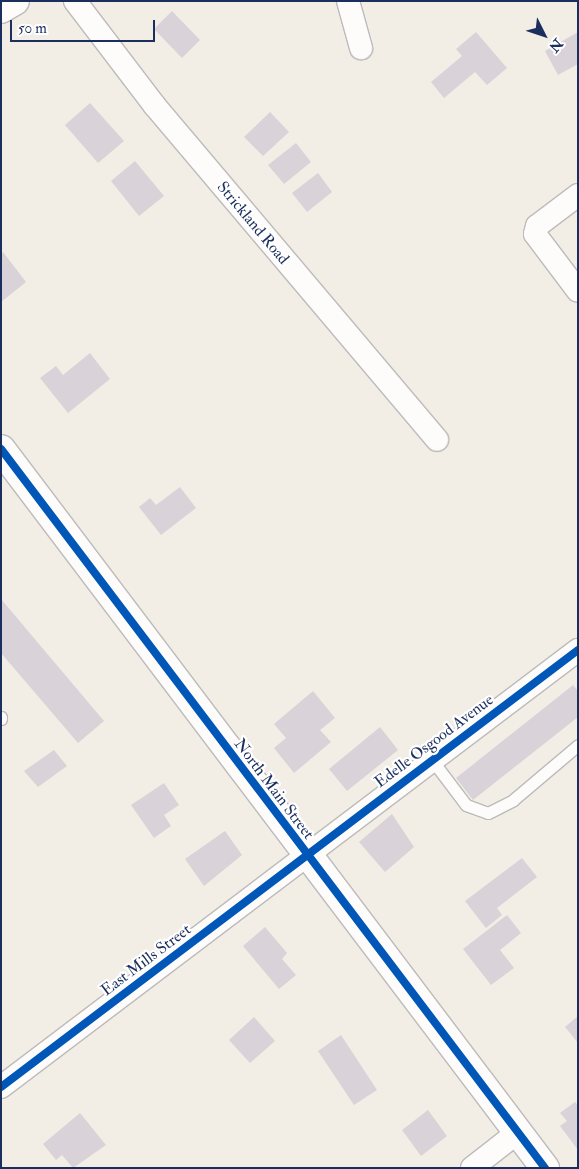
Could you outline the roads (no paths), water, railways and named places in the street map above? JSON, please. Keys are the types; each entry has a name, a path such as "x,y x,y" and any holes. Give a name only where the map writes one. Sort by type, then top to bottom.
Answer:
{"street":[{"path":"1,9 15,1"},
{"name":"Strickland Road","path":"74,1 155,106 436,440"},
{"path":"348,1 361,48"},
{"path":"574,279 538,243 535,230 578,195"},
{"name":"North Main Street","path":"1,449 545,1168"},
{"name":"Edelle Osgood Avenue","path":"307,854 578,650"},
{"name":"East Mills Street","path":"1,1087 307,854"},
{"path":"472,1168 518,1132"}],"lane":[{"path":"432,760 466,805 488,813 513,800 578,745"}]}
